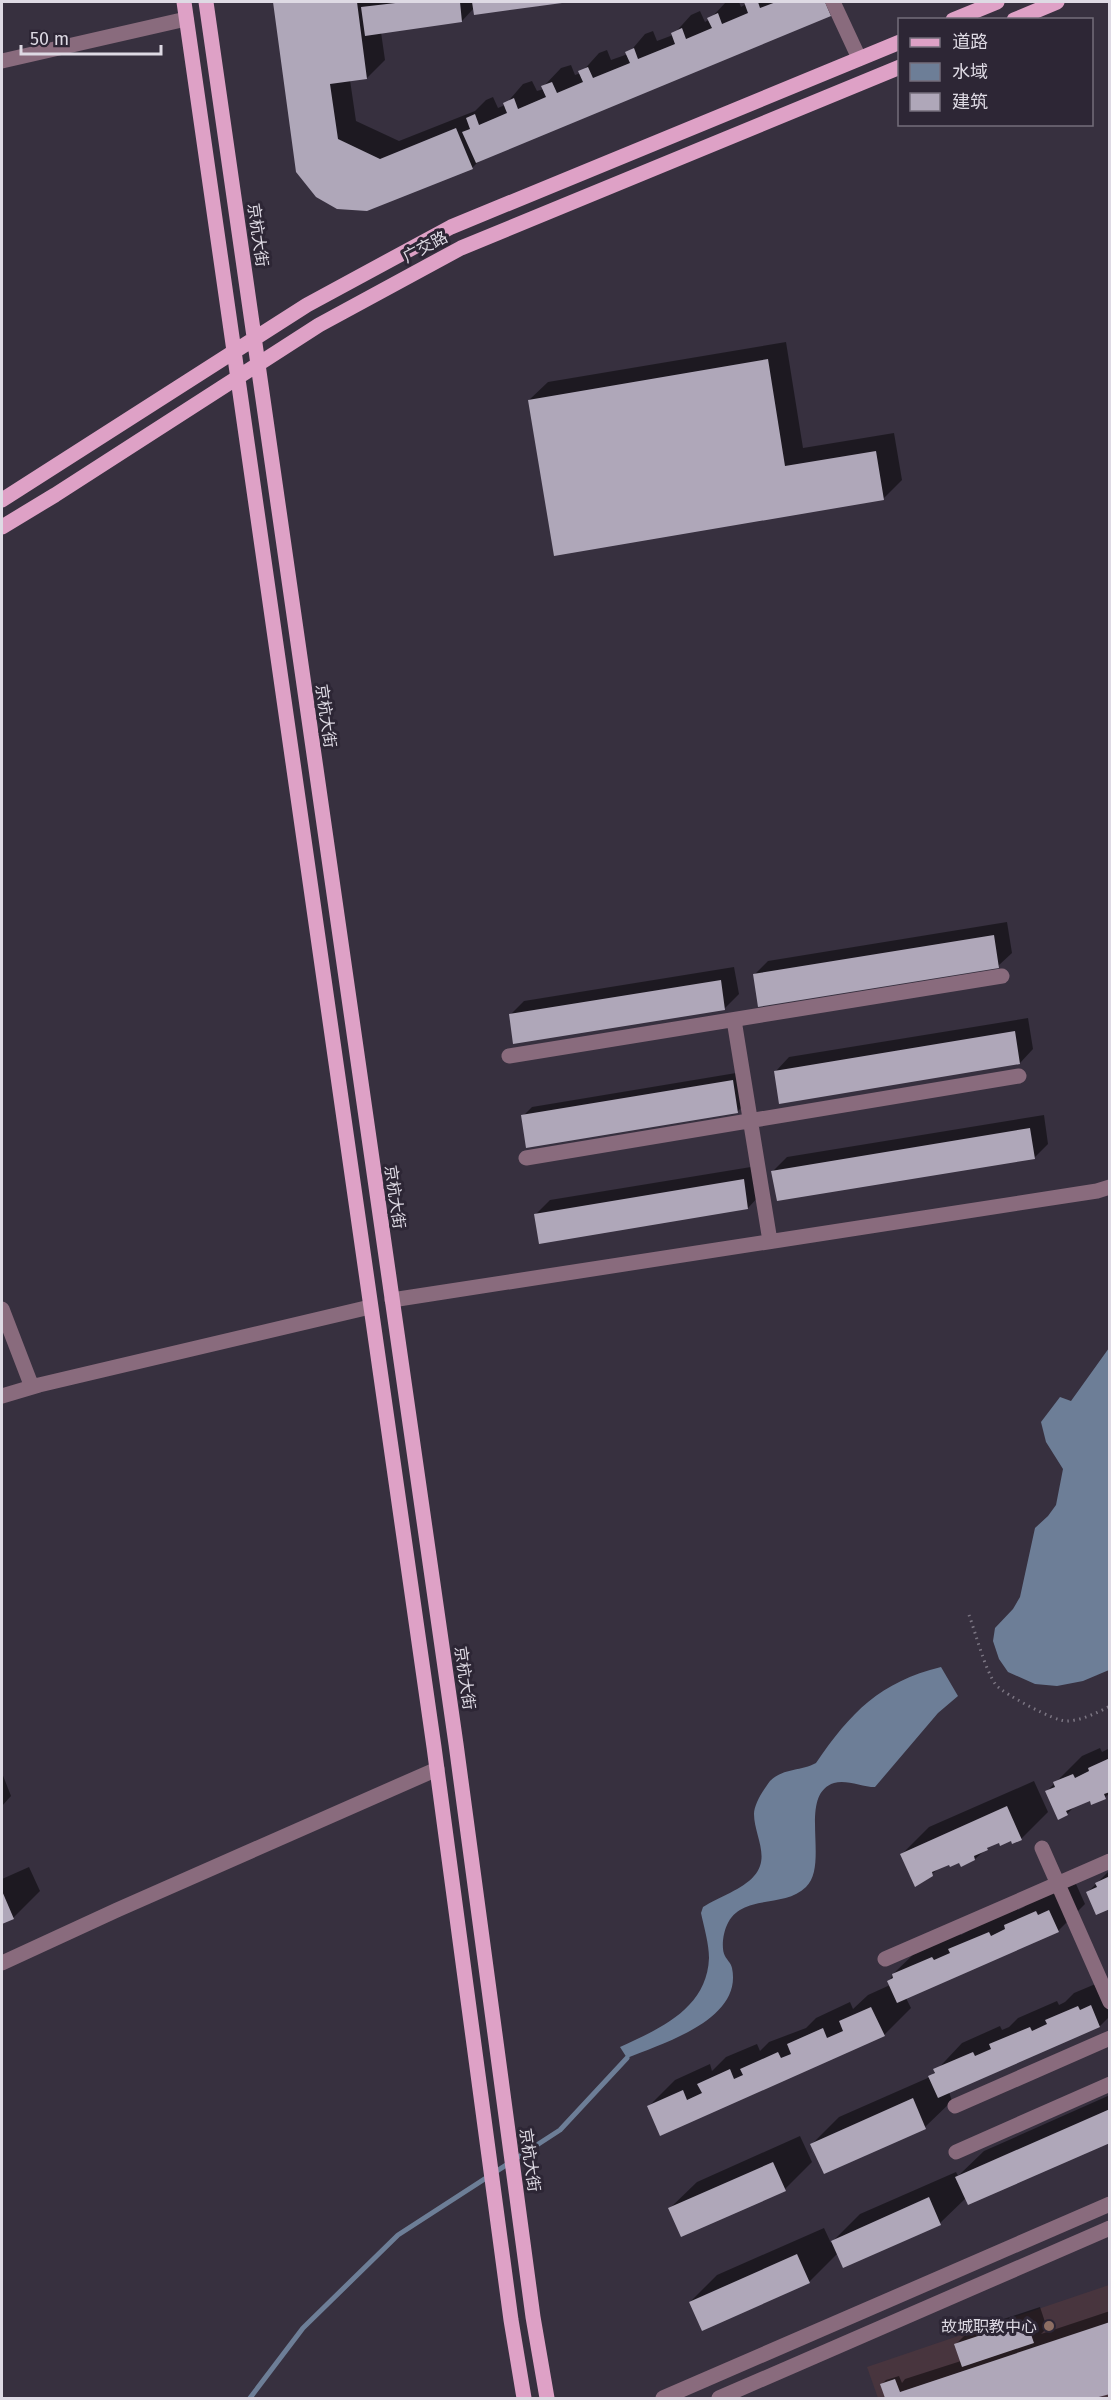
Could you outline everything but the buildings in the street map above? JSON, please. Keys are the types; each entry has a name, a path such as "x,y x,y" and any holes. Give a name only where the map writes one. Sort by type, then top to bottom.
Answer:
{"main road":[{"path":"184,2 437,1768 509,2308 524,2398"},
{"name":"京杭大街","path":"206,2 458,1756 533,2317 547,2398"},
{"path":"958,18 997,2"},
{"path":"1019,18 1057,2"},
{"name":"广交路","path":"2,500 308,305 452,227 898,43"},
{"name":"广交路","path":"2,527 319,325 461,248 898,67"}],"street":[{"path":"833,2 859,58"},
{"path":"2,61 186,19"},
{"path":"509,1056 1002,975"},
{"path":"734,1020 770,1241"},
{"path":"526,1158 1019,1076"},
{"path":"392,1300 1097,1191 1110,1187"},
{"path":"2,1396 370,1307"},
{"path":"2,1309 32,1387"},
{"path":"2,1963 437,1768"},
{"path":"1042,1848 1110,2002"},
{"path":"885,1959 1110,1861"},
{"path":"955,2106 1110,2038"},
{"path":"956,2151 1110,2084"},
{"path":"663,2398 1110,2204"},
{"path":"718,2398 1110,2229"}],"path":[{"path":"969,1615 993,1679 1007,1695 1062,1721 1094,1714 1110,1706"}],"shaded area":[{"name":"故城职教中心","path":"1109,2285 1109,2398 878,2398 867,2367"}],"water":[{"path":"1109,1348 1109,1670 1083,1681 1057,1686 1035,1684 1008,1672 999,1659 993,1641 995,1628 1013,1609 1020,1597 1035,1528 1056,1505 1063,1469 1046,1442 1041,1422 1060,1397 1071,1401"},
{"path":"941,1667 958,1696 938,1713 875,1787 839,1782 823,1790 817,1801 815,1815 813,1876 806,1887 786,1898 742,1909 727,1925 723,1949 732,1968 732,1986 725,2002 697,2027 679,2037 627,2058 620,2047 650,2033 678,2015 700,1991 706,1976 709,1958 701,1913 703,1907 744,1885 759,1869 761,1854 754,1810 770,1781 781,1774 816,1763 855,1714 884,1691 920,1673"}],"waterway":[{"path":"250,2398 303,2328 398,2235 560,2130 627,2058"}],"place":[{"name":"故城职教中心","path":"1049,2326"}]}
